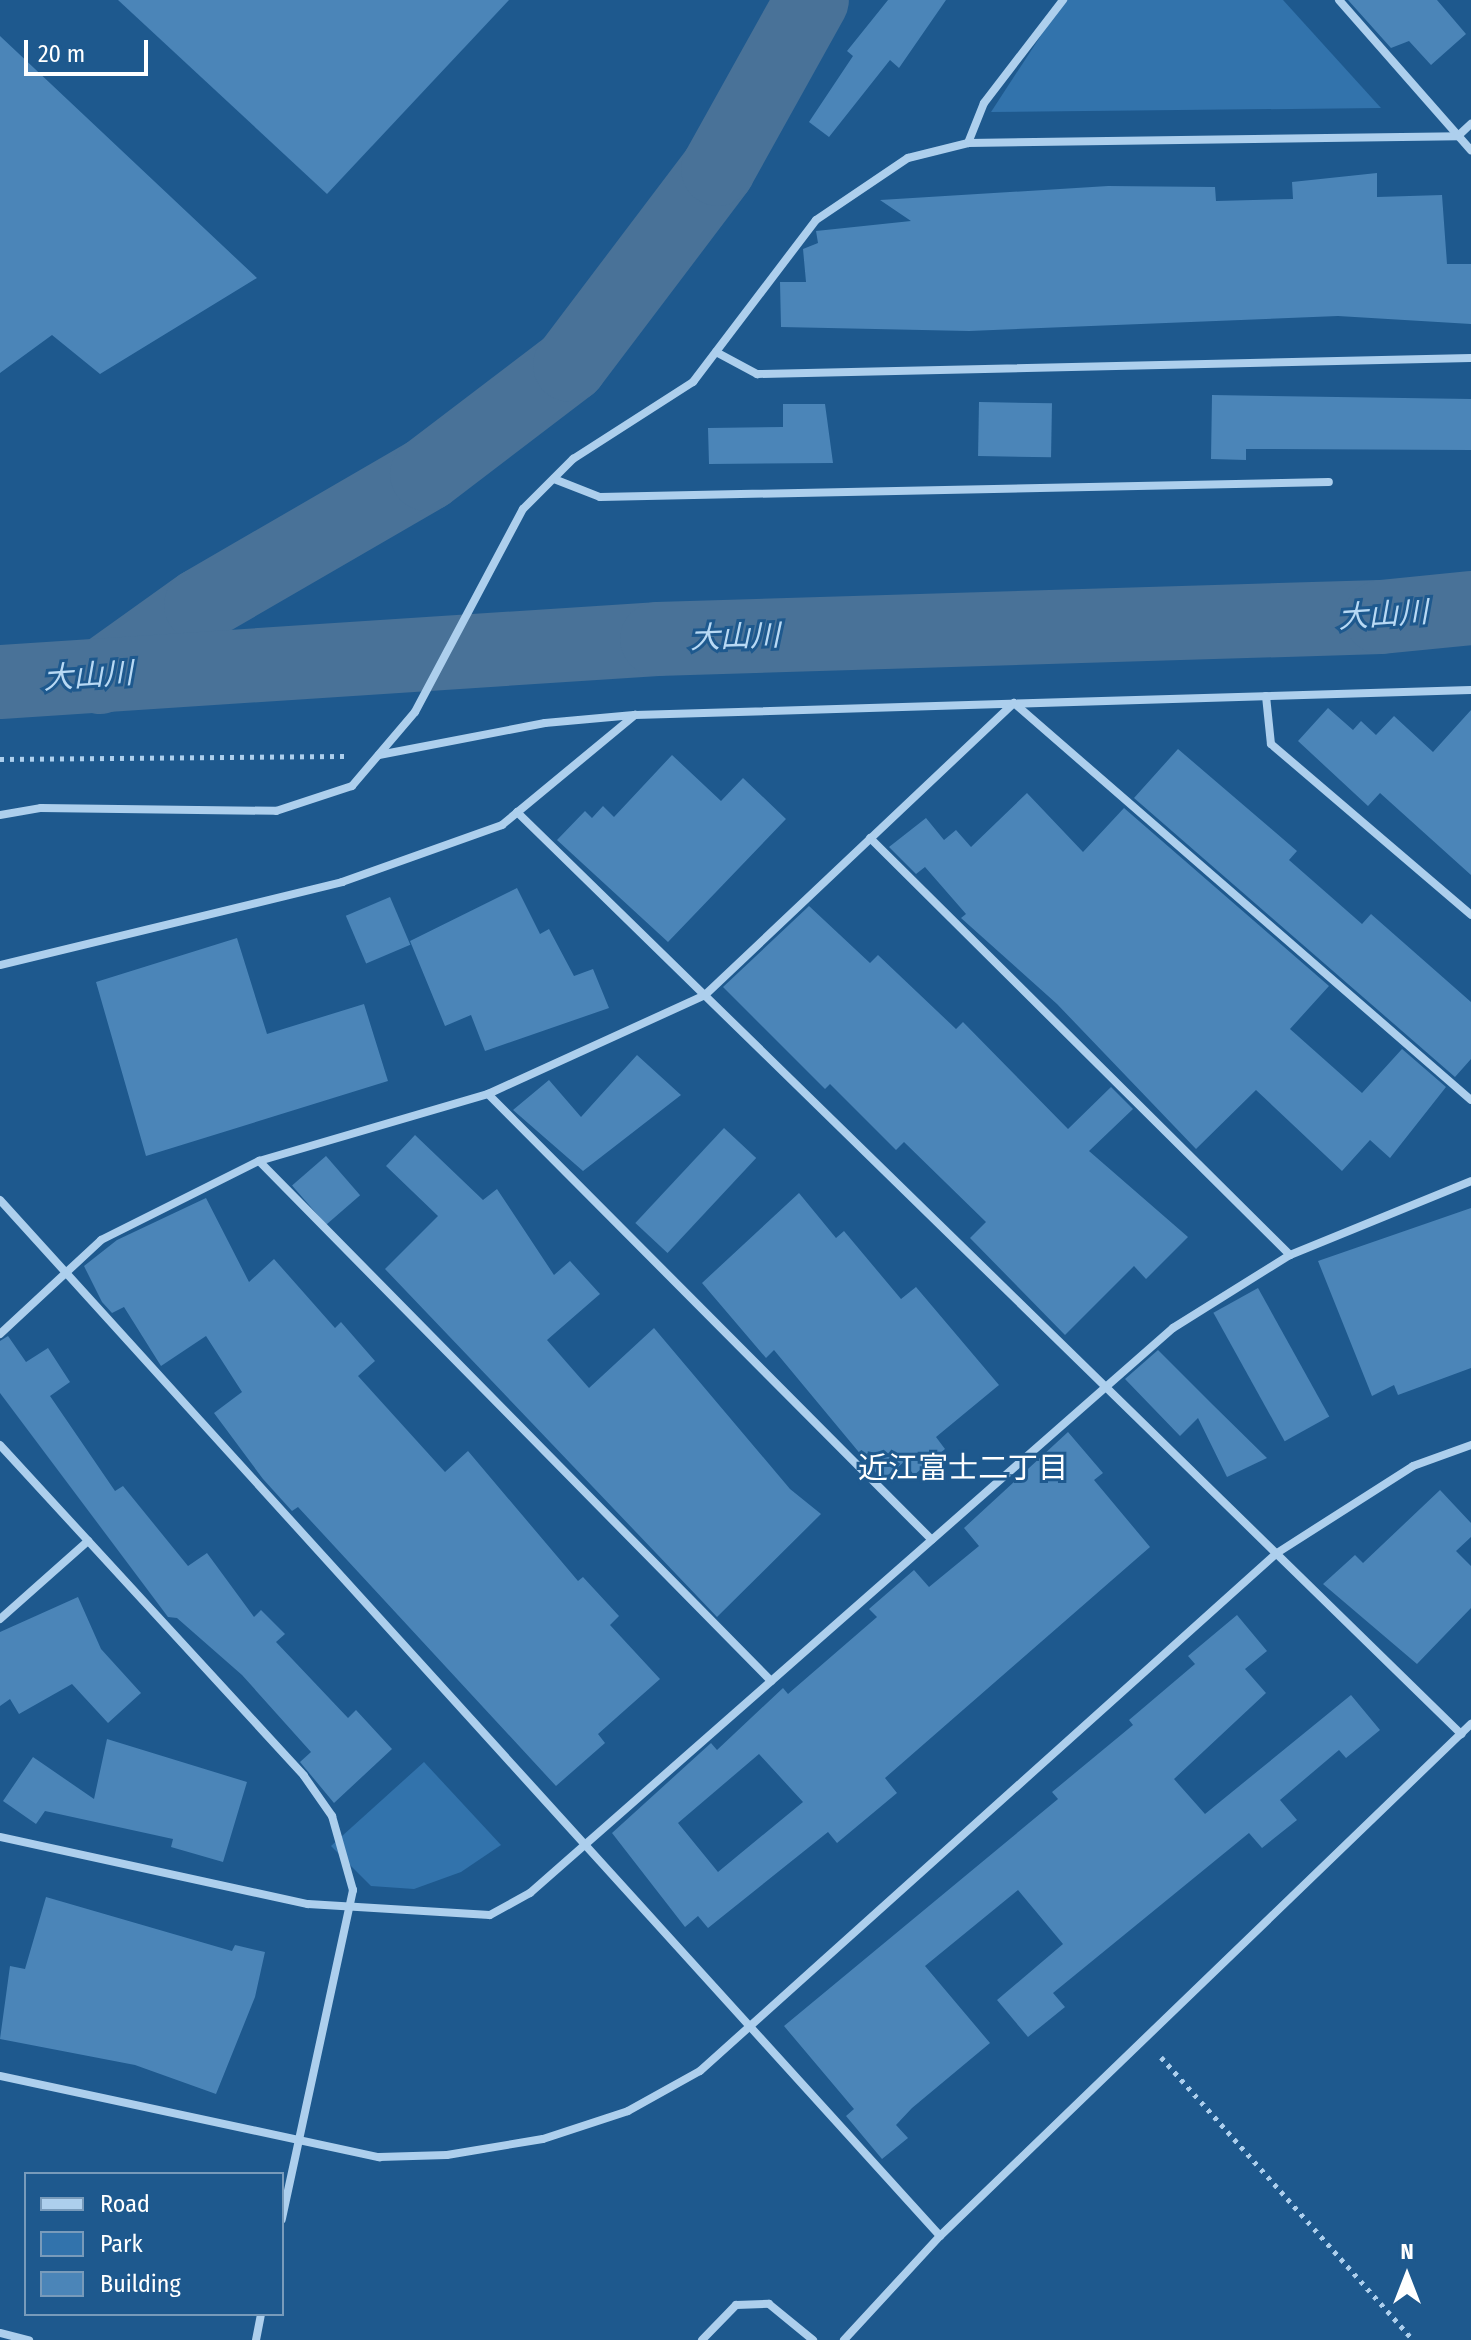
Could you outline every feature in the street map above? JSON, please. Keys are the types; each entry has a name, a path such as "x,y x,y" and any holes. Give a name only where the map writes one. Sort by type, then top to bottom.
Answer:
{"street":[{"path":"968,143 984,103 1063,0"},
{"path":"1339,0 1471,150"},
{"path":"0,815 41,808 276,811 352,786 415,712 523,509 554,479 693,382 816,220 908,158 968,143 1458,136 1471,124"},
{"path":"716,352 757,374 1471,358"},
{"path":"554,479 600,497 1329,482"},
{"path":"378,755 545,723 635,715 1471,690"},
{"path":"1266,696 1271,744 1471,915"},
{"path":"0,1334 101,1240 259,1161 488,1094 705,995 1014,703"},
{"path":"1014,703 1471,1100"},
{"path":"0,965 342,882 502,825 635,715"},
{"path":"517,812 1461,1734"},
{"path":"870,838 1290,1255"},
{"path":"488,1094 932,1540"},
{"path":"259,1161 771,1681"},
{"path":"0,1837 350,1907 490,1915 530,1893 1173,1328 1290,1255 1471,1181"},
{"path":"0,1200 940,2236"},
{"path":"0,1445 304,1776 332,1816 353,1890 284,2210"},
{"path":"0,2076 298,2145 433,2156 543,2139 628,2111 700,2071 1277,1553 1413,1466 1471,1445"},
{"path":"0,1619 88,1541"},
{"path":"844,2340 940,2236 1471,1724"},
{"path":"702,2340 736,2305 769,2304 813,2340"},
{"path":"256,2340 261,2316"},
{"path":"0,2333 26,2340"}],"path":[{"path":"0,759 378,755"},
{"path":"1145,2039 1413,2340"}],"green space":[{"path":"1064,0 1283,0 1381,108 991,112"},
{"path":"424,1762 501,1845 461,1872 414,1889 371,1886 331,1846"}],"building":[{"path":"118,0 509,0 327,194"},
{"path":"888,0 946,0 899,68 890,60 829,137 809,122 853,56 847,51"},
{"path":"1348,0 1437,0 1466,34 1431,65 1409,41 1391,48"},
{"path":"0,36 257,278 100,374 52,335 0,373"},
{"path":"1377,173 1377,197 1442,195 1447,264 1471,264 1471,324 1338,316 969,331 781,327 780,282 806,282 803,249 818,243 816,231 911,221 880,200 1108,186 1215,187 1216,201 1293,199 1292,182"},
{"path":"1212,395 1471,399 1471,450 1246,449 1246,460 1211,459"},
{"path":"979,402 1052,403 1051,457 978,456"},
{"path":"783,404 825,404 833,463 709,464 708,428 783,427"},
{"path":"1328,708 1353,730 1361,721 1376,735 1394,716 1433,752 1471,710 1471,875 1380,793 1368,806 1298,741"},
{"path":"1178,749 1297,851 1289,860 1362,924 1371,914 1471,1002 1471,1059 1455,1077 1134,798"},
{"path":"672,755 721,801 743,778 786,819 668,942 557,840 585,811 592,818 603,806 614,817"},
{"path":"1027,793 1083,852 1124,808 1329,986 1290,1029 1362,1093 1402,1049 1446,1087 1390,1158 1370,1140 1342,1171 1256,1090 1196,1149 1057,1004 961,918 966,914 925,867 916,874 889,847 926,818 944,840 956,830 971,847"},
{"path":"517,888 540,934 549,929 574,976 593,969 609,1008 485,1051 471,1015 445,1026 410,941"},
{"path":"390,897 410,945 366,964 346,916"},
{"path":"809,906 870,963 878,955 956,1029 963,1022 1068,1129 1111,1087 1133,1109 1089,1151 1188,1237 1146,1279 1134,1266 1065,1335 970,1238 986,1222 904,1142 896,1150 830,1084 825,1089 723,987"},
{"path":"237,938 267,1034 364,1004 388,1081 146,1156 96,982"},
{"path":"637,1055 681,1095 583,1171 513,1110 549,1080 581,1117"},
{"path":"724,1128 756,1158 668,1253 635,1223"},
{"path":"415,1135 483,1200 497,1189 554,1275 570,1261 600,1294 547,1340 589,1388 654,1328 790,1489 821,1514 717,1617 385,1269 438,1216 386,1166"},
{"path":"326,1156 360,1195 326,1225 292,1186"},
{"path":"799,1193 836,1238 844,1231 901,1299 916,1287 999,1385 936,1437 945,1449 914,1475 904,1462 882,1480 774,1350 766,1358 702,1283"},
{"path":"206,1198 249,1282 274,1259 335,1328 341,1322 375,1361 358,1376 445,1472 468,1451 578,1581 583,1577 619,1616 610,1625 660,1679 598,1734 605,1743 556,1786 298,1507 292,1511 263,1479 214,1413 242,1392 206,1336 161,1366 124,1307 112,1313 102,1302 84,1266 117,1240"},
{"path":"1471,1208 1471,1368 1398,1395 1394,1385 1372,1396 1318,1261"},
{"path":"1258,1288 1329,1417 1285,1441 1213,1313"},
{"path":"8,1336 26,1362 48,1348 70,1382 50,1396 115,1491 123,1486 188,1566 207,1553 254,1617 261,1610 285,1634 276,1642 348,1718 356,1710 392,1749 334,1803 300,1762 311,1752 242,1675 177,1618 168,1617 0,1393 0,1341"},
{"path":"1158,1350 1267,1458 1227,1477 1198,1418 1180,1436 1125,1379"},
{"path":"1068,1432 1103,1473 1094,1480 1150,1547 885,1778 897,1793 837,1843 828,1832 708,1928 698,1916 685,1927 612,1833 711,1743 717,1750 783,1688 788,1694 877,1617 869,1609 914,1570 929,1587 979,1546 964,1528","holes":["759,1754 803,1802 718,1872 678,1823"]},
{"path":"1440,1490 1471,1523 1471,1537 1456,1551 1471,1566 1471,1608 1417,1664 1323,1584 1355,1555 1363,1563"},
{"path":"78,1597 101,1649 141,1693 108,1723 72,1684 19,1714 10,1699 0,1706 0,1632"},
{"path":"1237,1615 1267,1651 1245,1669 1266,1693 1174,1779 1205,1814 1351,1695 1380,1730 1346,1758 1339,1750 1280,1800 1297,1820 1262,1848 1249,1833 1053,1993 1065,2007 1028,2037 997,2000 1063,1944 1018,1890 925,1966 990,2043 896,2125 908,2138 882,2159 846,2116 854,2109 784,2026 1058,1799 1052,1792 1133,1725 1129,1720 1195,1664 1188,1656"},
{"path":"107,1739 247,1782 223,1862 171,1847 173,1839 45,1811 36,1824 3,1801 33,1757 94,1799"},
{"path":"46,1897 232,1951 235,1945 265,1952 255,1997 216,2094 135,2065 0,2039 10,1966 25,1969"}],"waterway":[{"path":"100,677 201,605 427,474 570,365 718,169 812,0"},
{"name":"大山川","path":"0,682 657,639 1381,617 1471,608"}],"district":[{"name":"近江富士二丁目","path":"963,1468"}]}
